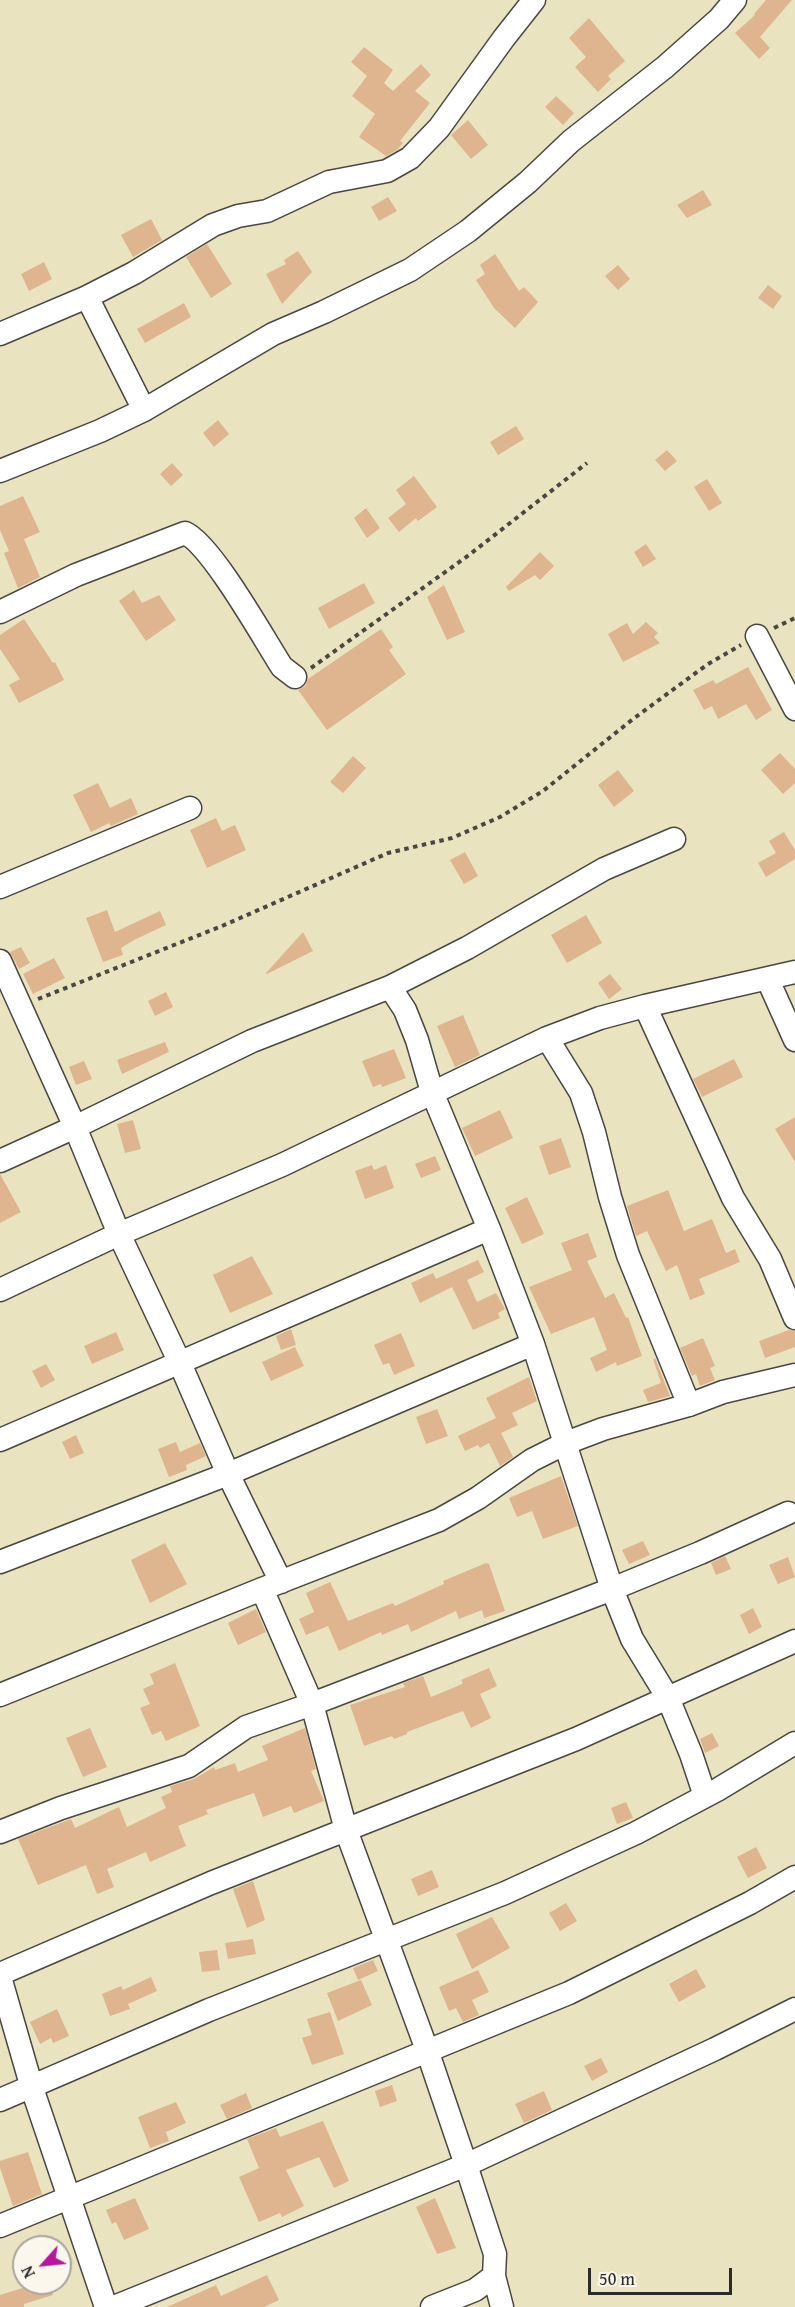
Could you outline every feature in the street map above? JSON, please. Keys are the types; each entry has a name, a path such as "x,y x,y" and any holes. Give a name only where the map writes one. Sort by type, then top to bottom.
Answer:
{"street":[{"path":"0,334 87,297 134,273 213,225 238,216 267,211 329,182 387,171 410,158 439,128 534,0"},
{"path":"0,471 91,435 144,410 273,334 410,270 468,231 528,182 579,134 665,67 719,19 735,0"},
{"path":"87,297 144,410"},
{"path":"0,612 76,575 186,533 195,537 217,565 282,667 295,677"},
{"path":"757,636 795,709"},
{"path":"0,887 190,808"},
{"path":"0,1161 252,1041 390,987 467,948 604,869 674,839"},
{"path":"0,961 75,1127 119,1234 179,1361 228,1474 272,1585 312,1704 346,1830 428,2050 495,2254 494,2276 502,2307"},
{"path":"0,1290 119,1234 282,1165 547,1038 600,1018 645,1006 768,980 795,972"},
{"path":"768,980 795,1040"},
{"path":"390,987 405,1010 417,1040 432,1092 489,1229 533,1344 612,1589 632,1639 668,1698 705,1796"},
{"path":"645,1006 734,1198 770,1259 795,1318"},
{"path":"547,1038 581,1093 628,1255 689,1405"},
{"path":"0,1440 489,1229"},
{"path":"0,1562 228,1474 533,1344"},
{"path":"0,1695 439,1520 478,1498 532,1460 566,1443 603,1429 689,1405 723,1392 795,1375"},
{"path":"0,1832 61,1808 189,1766 246,1727 612,1589 700,1553 788,1513"},
{"path":"106,2307 32,2088 0,1975 211,1883 576,1739 795,1641"},
{"path":"0,2100 209,2010 505,1893 636,1833 795,1743"},
{"path":"0,2226 569,1993 750,1903 795,1877"},
{"path":"114,2307 466,2165 715,2049 795,2009"},
{"path":"432,2307 475,2289 494,2276"}],"path":[{"path":"295,677 301,675 469,555 586,463"},
{"path":"20,1006 222,926 388,853 452,838 500,817 543,791 633,719 708,664 757,636 795,618"}],"building":[{"path":"766,0 792,0 760,37 770,48 759,59 735,33 755,15"},
{"path":"589,18 625,61 608,76 611,79 598,92 575,67 586,57 569,38"},
{"path":"364,47 393,70 384,83 393,91 421,64 431,75 415,91 430,103 400,141 403,143 397,150 386,156 359,137 375,114 352,96 367,76 351,62"},
{"path":"556,96 574,113 563,125 545,107"},
{"path":"468,120 488,145 471,159 451,135"},
{"path":"703,190 712,205 687,218 677,205"},
{"path":"388,197 397,211 379,221 371,207"},
{"path":"151,219 162,240 133,257 121,235"},
{"path":"207,244 232,284 211,298 186,257"},
{"path":"298,251 312,272 282,304 266,274 286,264 284,260"},
{"path":"495,254 519,291 524,287 538,302 515,328 494,308 476,280 485,274 480,265"},
{"path":"44,262 52,279 29,291 21,274"},
{"path":"618,265 630,279 618,290 605,276"},
{"path":"768,285 782,296 773,309 758,298"},
{"path":"184,303 191,317 145,343 137,329"},
{"path":"218,420 229,434 214,447 203,433"},
{"path":"516,426 524,439 498,455 490,442"},
{"path":"667,450 677,461 665,471 655,460"},
{"path":"172,463 183,475 171,486 160,474"},
{"path":"414,476 437,507 418,521 416,518 399,532 388,518 406,504 396,490"},
{"path":"707,479 722,503 709,511 694,487"},
{"path":"23,496 40,532 24,539 40,577 18,588 4,553 9,551 0,530 0,506"},
{"path":"366,508 380,528 367,538 354,518"},
{"path":"646,544 656,559 643,567 634,552"},
{"path":"540,552 554,566 540,580 535,575 509,591 506,587"},
{"path":"364,583 375,603 329,629 318,608"},
{"path":"444,585 465,632 447,640 427,597"},
{"path":"134,590 142,603 159,595 176,620 146,641 119,601"},
{"path":"24,619 53,663 55,662 64,680 19,703 9,685 20,679 0,649 0,635"},
{"path":"646,622 658,633 654,637 660,643 623,662 608,634 627,623 633,634"},
{"path":"381,629 393,647 389,650 406,674 327,730 298,690 305,686 308,679"},
{"path":"748,667 772,710 756,720 746,704 718,719 712,706 704,710 693,690 713,680 716,684"},
{"path":"780,753 795,769 795,783 783,794 761,770"},
{"path":"353,756 366,768 343,793 330,782"},
{"path":"618,770 634,791 614,807 598,785"},
{"path":"98,783 110,808 131,798 138,814 111,826 109,823 91,832 73,795"},
{"path":"216,818 222,831 235,825 246,850 207,868 190,830"},
{"path":"784,832 795,850 795,859 766,877 758,863 776,853 769,841"},
{"path":"465,852 478,876 464,884 450,860"},
{"path":"107,910 115,932 160,911 166,925 121,948 123,955 103,962 86,918"},
{"path":"586,915 602,943 567,963 551,935"},
{"path":"303,932 313,951 267,974 266,973"},
{"path":"21,947 30,963 19,969 10,952"},
{"path":"54,958 65,978 33,994 23,974"},
{"path":"610,974 622,989 609,999 598,983"},
{"path":"166,992 173,1007 155,1016 148,1001"},
{"path":"463,1015 480,1055 455,1067 437,1026"},
{"path":"165,1042 169,1052 122,1074 117,1060"},
{"path":"394,1049 406,1078 382,1087 381,1084 373,1087 362,1061"},
{"path":"734,1059 743,1077 702,1097 693,1079"},
{"path":"84,1061 92,1079 76,1085 69,1067"},
{"path":"500,1110 513,1138 475,1156 462,1128"},
{"path":"795,1117 795,1162 775,1129"},
{"path":"133,1120 141,1149 125,1153 117,1124"},
{"path":"561,1138 571,1167 549,1175 539,1146"},
{"path":"435,1156 441,1170 421,1178 415,1164"},
{"path":"372,1165 374,1170 386,1165 394,1188 365,1199 355,1171"},
{"path":"0,1174 21,1212 0,1223"},
{"path":"668,1190 684,1231 712,1219 726,1253 735,1249 740,1262 699,1279 705,1294 690,1300 677,1265 666,1271 647,1231 636,1236 627,1206"},
{"path":"527,1197 544,1234 522,1244 505,1208"},
{"path":"588,1233 597,1257 587,1261 605,1298 614,1293 626,1318 628,1317 642,1356 617,1366 616,1362 596,1372 590,1358 607,1350 594,1317 551,1334 529,1287 572,1270 561,1243"},
{"path":"252,1256 273,1294 230,1313 213,1275"},
{"path":"478,1260 484,1272 467,1280 477,1302 496,1293 505,1309 498,1313 500,1318 473,1330 452,1287 420,1303 411,1283 433,1273 436,1279"},
{"path":"291,1329 296,1345 281,1350 276,1336"},
{"path":"789,1330 795,1331 795,1347 765,1358 759,1341"},
{"path":"116,1332 124,1350 92,1364 84,1346"},
{"path":"401,1333 415,1366 394,1375 389,1363 383,1365 374,1345"},
{"path":"703,1338 715,1366 710,1368 715,1380 700,1386 696,1374 692,1376 680,1348"},
{"path":"295,1347 304,1366 271,1381 262,1362"},
{"path":"655,1358 670,1396 648,1402 643,1390 661,1383 653,1359"},
{"path":"46,1364 55,1380 41,1388 32,1371"},
{"path":"529,1377 537,1401 512,1413 518,1425 501,1433 513,1457 500,1466 489,1443 480,1448 478,1445 465,1451 458,1436 496,1418 486,1398"},
{"path":"437,1409 448,1436 426,1444 416,1417"},
{"path":"76,1435 84,1453 70,1459 62,1442"},
{"path":"176,1442 180,1452 200,1443 206,1456 186,1465 187,1470 169,1477 158,1449"},
{"path":"561,1476 578,1526 543,1539 532,1511 517,1517 509,1498"},
{"path":"643,1541 650,1555 629,1564 622,1550"},
{"path":"165,1543 187,1584 150,1603 131,1560"},
{"path":"725,1556 731,1569 716,1575 711,1563"},
{"path":"788,1557 795,1577 778,1584 769,1565"},
{"path":"486,1563 489,1564 505,1611 484,1618 482,1610 459,1619 456,1611 411,1632 408,1624 382,1635 381,1632 339,1651 328,1626 306,1635 299,1619 314,1612 306,1593 330,1582 348,1621 393,1603 395,1606 444,1584 443,1581"},
{"path":"753,1608 762,1627 749,1634 740,1615"},
{"path":"256,1609 266,1632 238,1645 228,1623"},
{"path":"175,1663 200,1726 166,1741 161,1731 152,1735 140,1708 150,1704 143,1689 154,1684 150,1674"},
{"path":"489,1668 497,1686 480,1694 491,1718 471,1728 463,1711 394,1739 392,1736 364,1746 350,1705 405,1687 403,1683 423,1676 431,1697 460,1685 463,1683 461,1680"},
{"path":"90,1728 107,1767 83,1777 66,1738"},
{"path":"305,1728 316,1769 311,1771 324,1801 294,1813 291,1806 263,1817 254,1793 206,1810 208,1814 178,1826 186,1846 150,1862 146,1852 107,1869 114,1887 97,1894 86,1865 38,1885 18,1839 71,1819 75,1828 119,1807 127,1827 166,1808 161,1797 172,1792 170,1786 194,1779 214,1767 215,1770 235,1763 238,1772 268,1760 262,1746"},
{"path":"712,1733 719,1746 705,1753 700,1739"},
{"path":"626,1802 633,1818 617,1824 611,1808"},
{"path":"756,1847 767,1868 748,1878 737,1857"},
{"path":"432,1870 439,1887 418,1896 411,1879"},
{"path":"253,1881 265,1920 247,1928 233,1889"},
{"path":"566,1903 577,1921 560,1931 549,1913"},
{"path":"492,1917 510,1948 472,1969 456,1934"},
{"path":"253,1939 256,1954 228,1959 225,1943"},
{"path":"217,1950 220,1970 202,1972 199,1952"},
{"path":"373,1960 378,1971 358,1980 353,1968"},
{"path":"696,1969 706,1987 679,2002 669,1984"},
{"path":"478,1970 489,1992 472,2000 479,2015 463,2022 456,2008 449,2011 439,1987"},
{"path":"151,1977 157,1991 128,2004 130,2009 110,2016 102,1994 121,1986 123,1990"},
{"path":"361,1980 372,2005 338,2021 327,1993"},
{"path":"57,2009 69,2036 53,2043 51,2038 40,2044 30,2022"},
{"path":"330,2012 344,2054 312,2065 302,2038 312,2035 307,2019"},
{"path":"601,2058 608,2072 592,2081 584,2066"},
{"path":"392,2085 397,2101 380,2107 375,2091"},
{"path":"544,2091 552,2110 524,2123 515,2104"},
{"path":"246,2093 252,2108 227,2119 220,2105"},
{"path":"176,2102 186,2123 166,2132 169,2141 150,2148 138,2117"},
{"path":"323,2121 349,2181 334,2188 319,2157 286,2170 304,2206 282,2217 280,2213 259,2222 239,2177 259,2168 247,2139 276,2128 280,2137"},
{"path":"28,2152 42,2194 13,2206 0,2168 0,2161"},
{"path":"135,2198 149,2229 124,2240 116,2222 112,2224 106,2210"},
{"path":"435,2198 456,2248 437,2254 416,2207"},
{"path":"267,2275 279,2300 264,2307 167,2307 216,2285 221,2296"},
{"path":"12,2291 12,2295 53,2295 24,2304 24,2307 0,2307 0,2295"}]}
